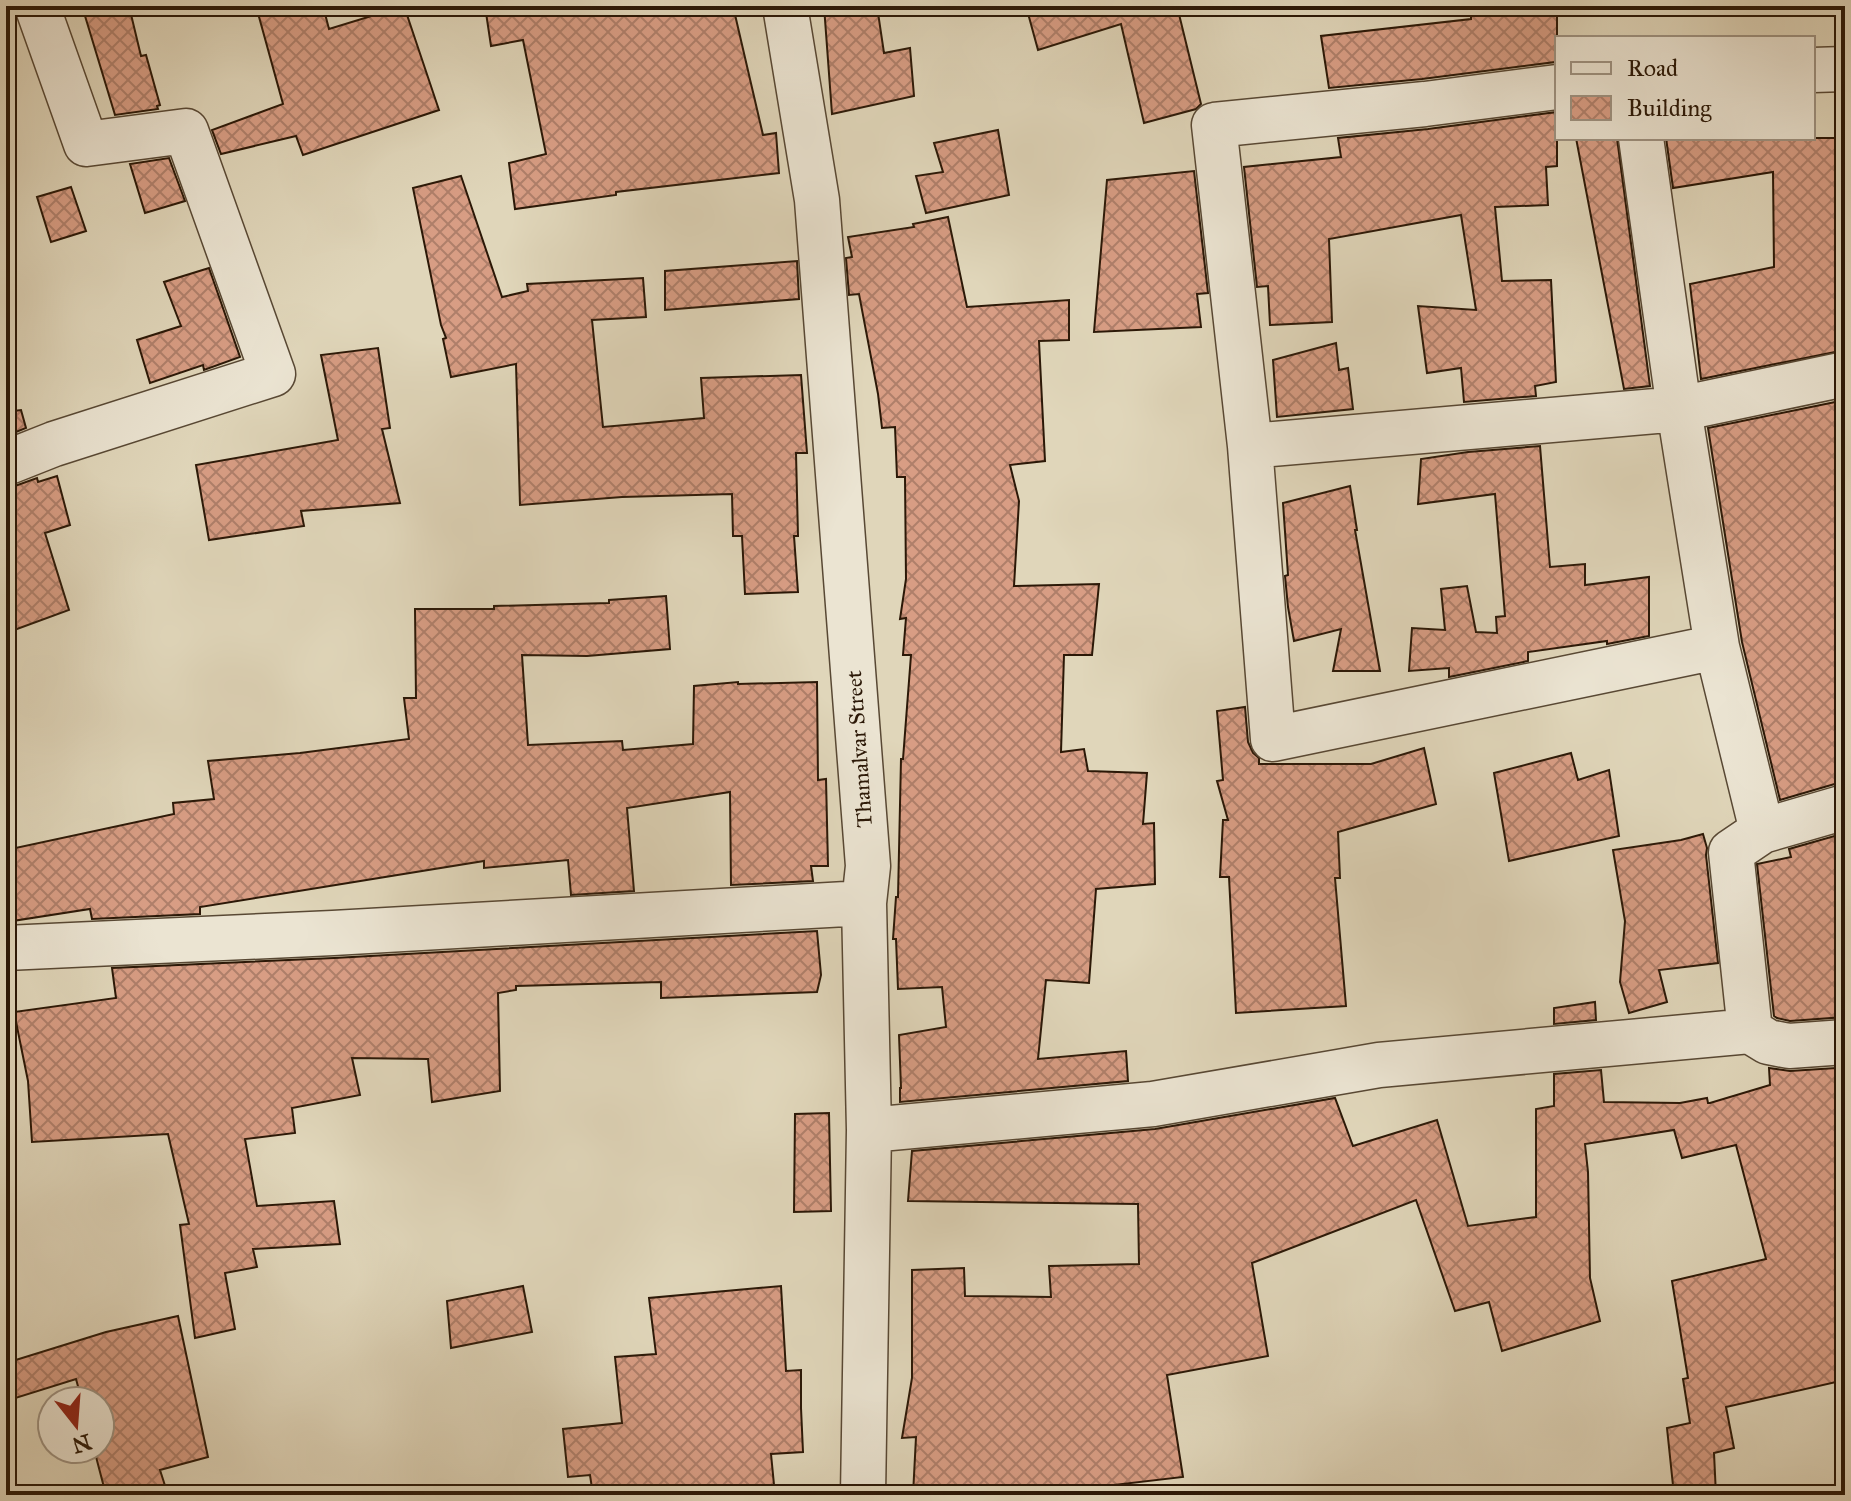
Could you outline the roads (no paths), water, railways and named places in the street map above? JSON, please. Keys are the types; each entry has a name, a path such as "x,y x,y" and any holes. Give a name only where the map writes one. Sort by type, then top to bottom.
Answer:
{"street":[{"path":"6,463 54,444 273,374 186,131 86,144 37,6"},
{"name":"Thamalvar Street","path":"785,6 817,200 868,866 864,903 869,1130 863,1495"},
{"path":"1815,70 1845,69"},
{"path":"1555,87 1214,125 1250,446 1273,739 1717,647"},
{"path":"1641,140 1679,409 1717,647 1762,831"},
{"path":"1250,446 1679,409 1845,374"},
{"path":"1750,1031 1731,852 1762,831 1845,807"},
{"path":"6,948 864,903"},
{"path":"869,1130 1153,1104 1379,1065 1750,1031 1768,1042 1789,1046 1845,1042"}]}
